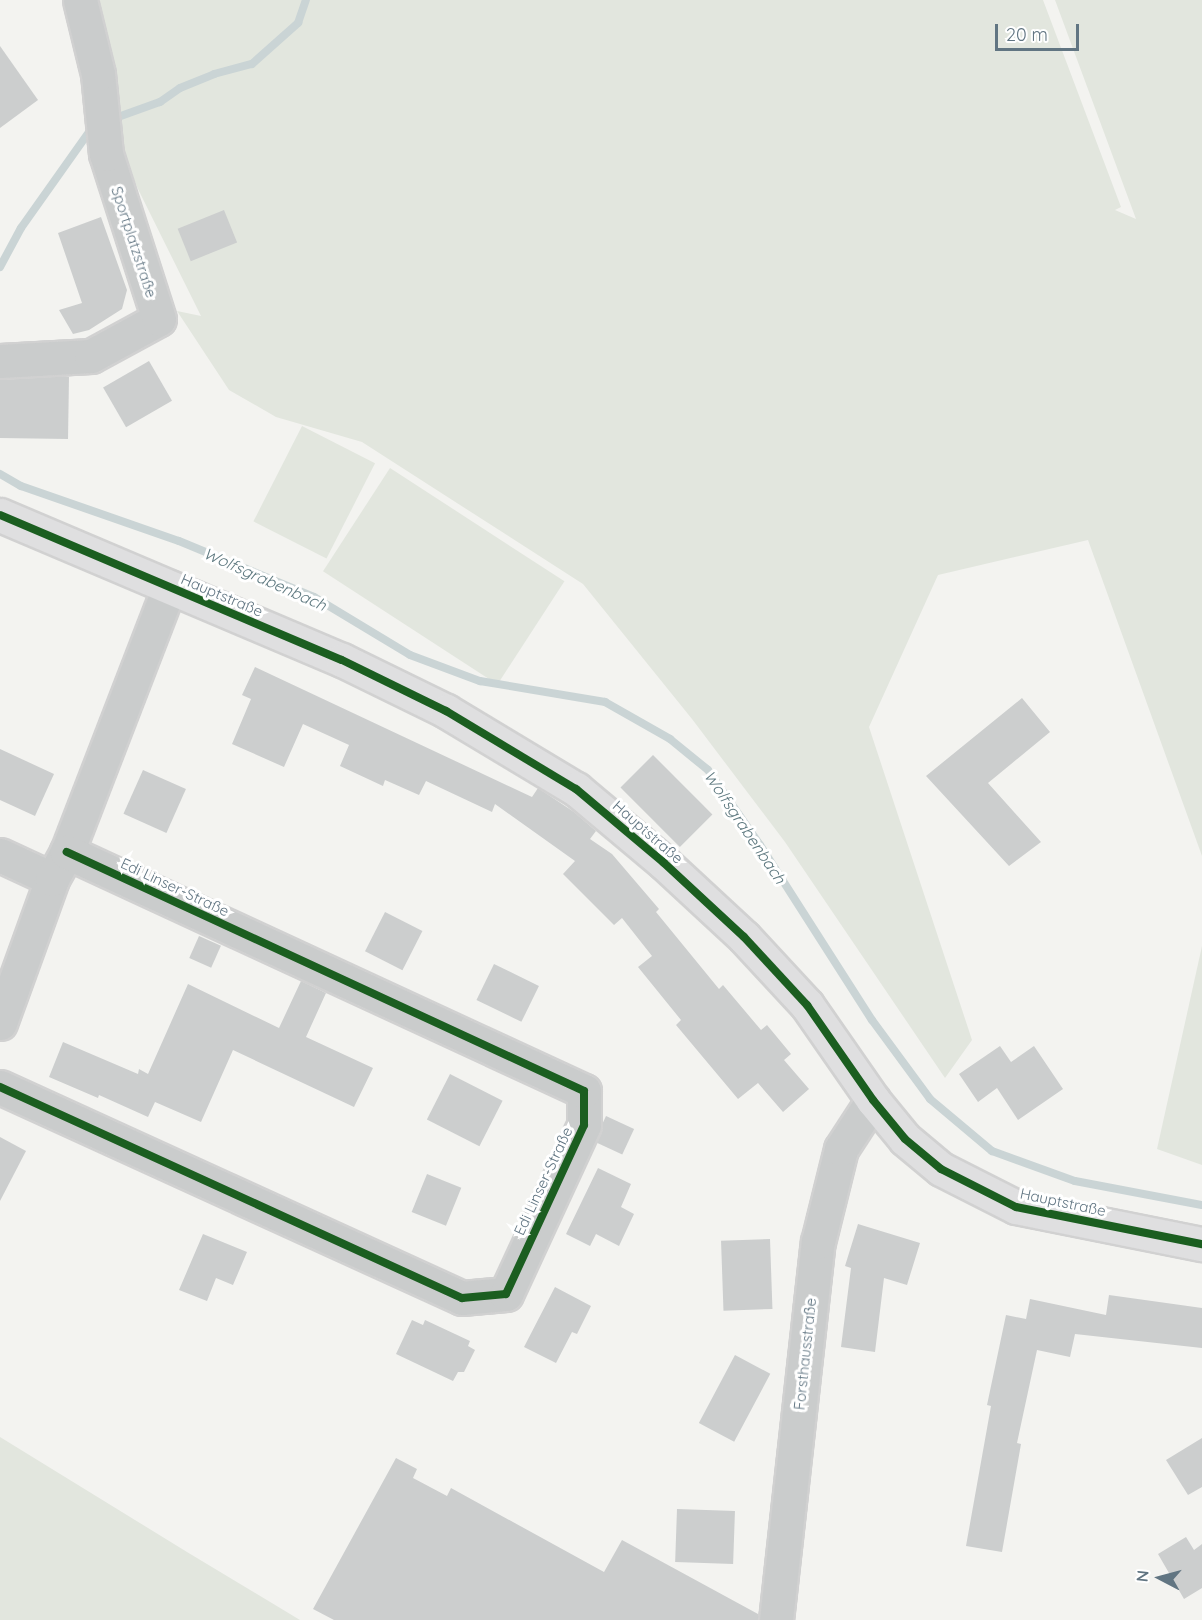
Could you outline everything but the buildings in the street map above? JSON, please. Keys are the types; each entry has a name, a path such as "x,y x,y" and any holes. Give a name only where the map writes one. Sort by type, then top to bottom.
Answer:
{"main road":[{"name":"Hauptstraße","path":"0,515 352,665 446,711 576,789 663,862 744,937 807,1005 873,1100 905,1139 941,1169 1016,1207 1202,1244"}],"street":[{"name":"Sportplatzstraße","path":"0,361 91,357 159,319 106,154 98,74 80,0"},
{"path":"0,1023 168,587"},
{"name":"Edi Linser-Straße","path":"0,855 59,866 584,1091 584,1125 506,1294 462,1298 0,1087"},
{"name":"Forsthausstraße","path":"776,1620 818,1242 841,1149 873,1100"}],"shaded area":[{"path":"89,0 1043,0 1121,207 1115,210 1136,219 1055,0 1202,0 1202,856 1088,540 938,575 869,727 972,1040 945,1078 785,842 692,719 583,584 362,442 276,417 229,390 177,311 201,316 137,187 107,111"},
{"path":"302,426 375,463 326,559 253,521"},
{"path":"390,468 564,581 497,684 323,571"},
{"path":"1202,946 1202,1165 1157,1149"},
{"path":"0,1437 187,1552 300,1620 0,1620"}],"waterway":[{"path":"118,117 160,102 180,88 214,74 252,64 298,23 306,0"},
{"path":"0,267 21,228 89,132"},
{"name":"Wolfsgrabenbach","path":"0,474 21,486 179,541 314,597 410,655 480,681 605,702 670,739 708,770 760,845 872,1020 930,1099 992,1151 1075,1181 1202,1205"}],"cycle path":[{"path":"0,515 342,660 446,711 576,789 663,862 744,937 807,1005 873,1100 905,1139 941,1169 1016,1207 1202,1244"},
{"path":"0,1087 462,1298 506,1294 584,1125 584,1091 67,852"}]}
